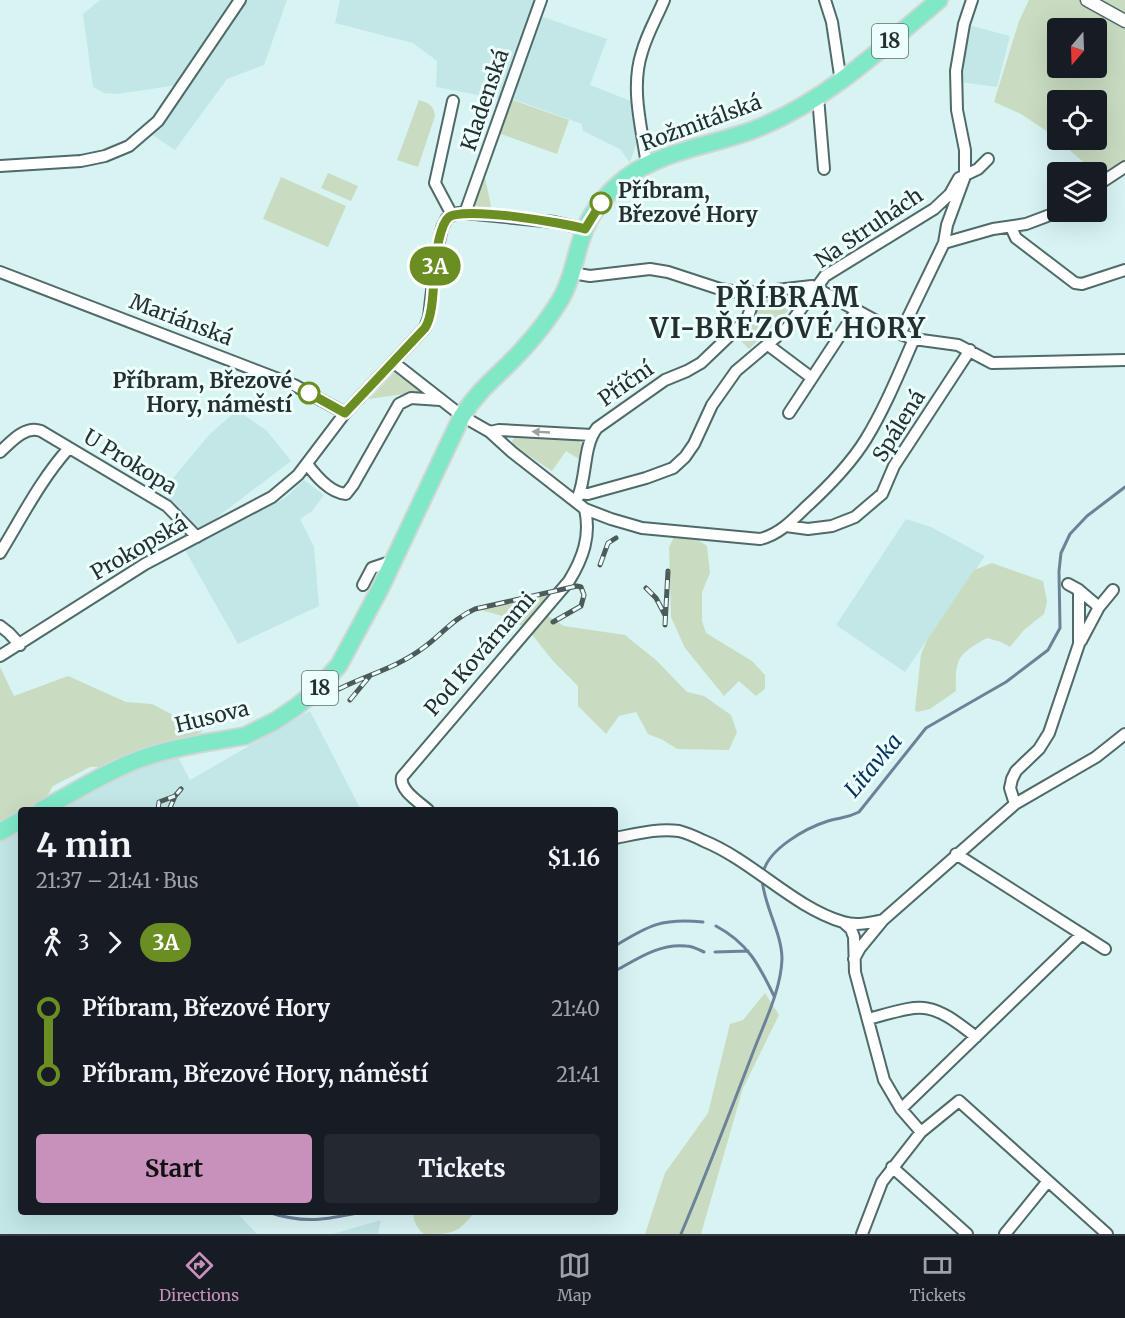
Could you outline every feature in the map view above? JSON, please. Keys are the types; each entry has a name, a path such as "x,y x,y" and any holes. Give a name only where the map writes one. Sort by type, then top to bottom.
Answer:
{"main road":[{"name":"Rožmitálská","path":"462,416 477,394 523,349 558,303 572,273 585,229 598,207 628,176 647,165 684,150 761,127 818,97 841,82 939,0"},
{"name":"Husova","path":"46,807 106,774 141,759 245,736 286,714 316,691 339,665 375,599 462,416"},
{"path":"0,832 18,822"}],"street":[{"path":"0,166 81,161 105,156 129,146 158,121 240,0"},
{"name":"Kladenská","path":"465,213 541,0"},
{"path":"647,165 637,100 637,80 642,52 664,0"},
{"path":"825,0 832,22 841,82"},
{"name":"Na Struhách","path":"900,334 944,243 947,225 965,176 966,158 957,110 956,71 964,24 972,0"},
{"path":"1087,0 1125,21"},
{"path":"818,97 824,169"},
{"path":"453,101 435,183 452,215 465,213 534,219 585,229"},
{"name":"Na Struhách","path":"578,497 673,468 694,444 723,388 736,371 787,328 825,276 934,209 950,194 959,178 978,169 988,159"},
{"path":"1107,179 1125,167"},
{"name":"Prokopská","path":"0,656 145,564 272,497 298,475 345,413 428,323 436,255 442,228 447,218 452,215"},
{"path":"944,243 993,229 1011,227 1047,216"},
{"path":"1011,227 1016,238 1075,283 1082,284 1125,270"},
{"path":"572,273 590,276 650,269 720,289 757,292 805,285 818,288 900,334 914,339 958,345 992,363 1125,360"},
{"name":"Mariánská","path":"0,272 294,385 345,413"},
{"name":"Příční","path":"592,435 597,428 665,380 701,363 741,326 752,309 757,292"},
{"path":"789,413 856,311"},
{"path":"393,362 462,416 490,432 512,452 578,497 585,509 642,528 760,539 786,526 824,489 865,441 914,339"},
{"path":"768,345 812,378"},
{"name":"Spálená","path":"786,526 808,529 832,526 855,517 882,494 894,466 970,350"},
{"path":"307,465 327,486 336,492 346,494 399,404 411,398 441,400"},
{"name":"U Prokopa","path":"0,452 23,433 36,429 167,506 197,537"},
{"path":"490,432 499,430 592,435 578,497"},
{"path":"0,553 56,463 69,448"},
{"name":"Pod Kovárnami","path":"425,807 404,788 400,781 402,777 569,581 580,561 587,541 589,529 585,509"},
{"path":"363,585 372,568 393,561"},
{"path":"1068,584 1100,607"},
{"path":"1079,590 1079,644"},
{"path":"1015,804 1010,788 1012,779 1016,771 1045,741 1079,644 1100,607 1113,590"},
{"path":"0,626 20,645"},
{"path":"854,959 883,920 1015,804 1096,757 1125,734"},
{"path":"618,838 664,830 696,837 733,854 806,904 843,922 851,929 854,937 855,972 884,1080 901,1109 921,1132"},
{"path":"957,854 1105,949"},
{"path":"843,922 863,924 883,920"},
{"path":"901,1109 1082,934"},
{"path":"868,1019 916,1007 928,1008 944,1013 975,1037"},
{"path":"862,1234 882,1182 892,1167 921,1132 958,1101 1107,1234"},
{"path":"892,1167 967,1234"},
{"path":"1005,1234 1048,1181"}],"shaded area":[{"path":"100,0 287,0 264,65 227,79 175,150 151,134 184,84 117,94 104,93 93,87 83,14"},
{"path":"340,0 535,0 500,99 436,87 437,61 413,43 335,23"},
{"path":"543,17 607,39 590,85 631,101 636,144 630,163 620,149 583,131 582,124 510,98"},
{"path":"968,25 1010,36 997,87 959,82"},
{"path":"237,410 267,431 291,461 195,534 163,490 210,434"},
{"path":"304,480 324,495 312,511 300,519 314,547 319,606 238,644 185,550 285,498"},
{"path":"906,519 931,527 985,556 905,672 836,625"},
{"path":"310,711 359,807 59,807 126,773 178,757 190,780"},
{"path":"18,828 18,1215 239,1215 257,1234 0,1234 0,837"},
{"path":"381,1220 378,1234 333,1234"}],"green space":[{"path":"1029,0 1082,0 1125,23 1125,163 1107,174 1107,162 1083,162 1069,150 1107,150 1107,90 1047,90 1047,131 1021,114 994,102 1019,21"},
{"path":"1092,0 1125,0 1125,19"},
{"path":"510,99 569,120 557,154 498,133"},
{"path":"419,100 430,105 435,116 418,167 397,160"},
{"path":"328,173 358,186 351,201 321,188"},
{"path":"483,176 491,206 490,211 477,209 475,205 476,192"},
{"path":"281,177 346,206 328,247 263,219"},
{"path":"807,292 749,349 735,335 770,296"},
{"path":"396,370 425,391 369,399"},
{"path":"516,435 570,437 578,440 583,446 579,459 566,451 552,471 513,445 512,441"},
{"path":"674,537 697,539 707,546 710,573 702,592 702,621 706,633 752,661 765,675 765,689 756,696 739,681 724,696 685,648 671,617 669,547"},
{"path":"992,563 1043,581 1047,602 1044,614 1024,630 1010,647 987,638 970,648 960,658 958,664 956,691 930,709 917,712 915,710 921,654 927,640 974,570"},
{"path":"557,594 549,617 564,626 625,635 656,660 687,692 704,696 731,715 737,732 729,750 677,749 648,734 636,712 619,716 606,734 578,706 578,686 553,661 534,637 513,619 481,610 524,598"},
{"path":"0,667 14,696 68,676 126,702 152,704 203,731 191,738 156,744 122,761 103,767 90,767 53,786 46,798 31,807 18,807 18,815 0,825"},
{"path":"765,993 779,1015 743,1088 701,1234 645,1234 665,1173 708,1113 730,1024 743,1020"},
{"path":"414,1215 472,1215 459,1229 442,1234 424,1234 419,1230"}],"waterway":[{"name":"Litavka","path":"763,873 772,856 799,834 819,824 859,812 926,728 1006,682 1048,650 1060,628 1061,553 1070,534 1087,516 1125,487"},
{"name":"Litavka","path":"681,1234 766,1020 781,971 781,949 762,879"},
{"path":"618,944 647,928 666,922 703,922"},
{"path":"716,926 744,947 763,974 774,996"},
{"path":"618,969 649,953 667,947 689,946 704,952"},
{"path":"715,952 748,951"},
{"path":"278,1215 314,1220 347,1215"}],"railway":[{"path":"600,565 608,543 616,538"},
{"path":"665,625 668,571"},
{"path":"339,689 413,655 461,617 475,609 581,587 584,595 581,606 553,622"},
{"path":"646,588 656,598 665,615"},
{"path":"350,700 369,677"},
{"path":"170,807 181,789"},
{"path":"158,807 159,802 175,796"}],"bus line":[{"name":"3A","path":"309,393 345,413 425,328 429,317 436,255 442,228 447,218 458,213 465,213 525,218 585,229 601,203"}],"place":[{"name":"Příbram, Březové Hory","path":"601,203"},
{"name":"Příbram, Březové Hory, náměstí","path":"309,393"}],"district":[{"name":"PŘÍBRAM VI-BŘEZOVÉ HORY","path":"788,314"}]}
